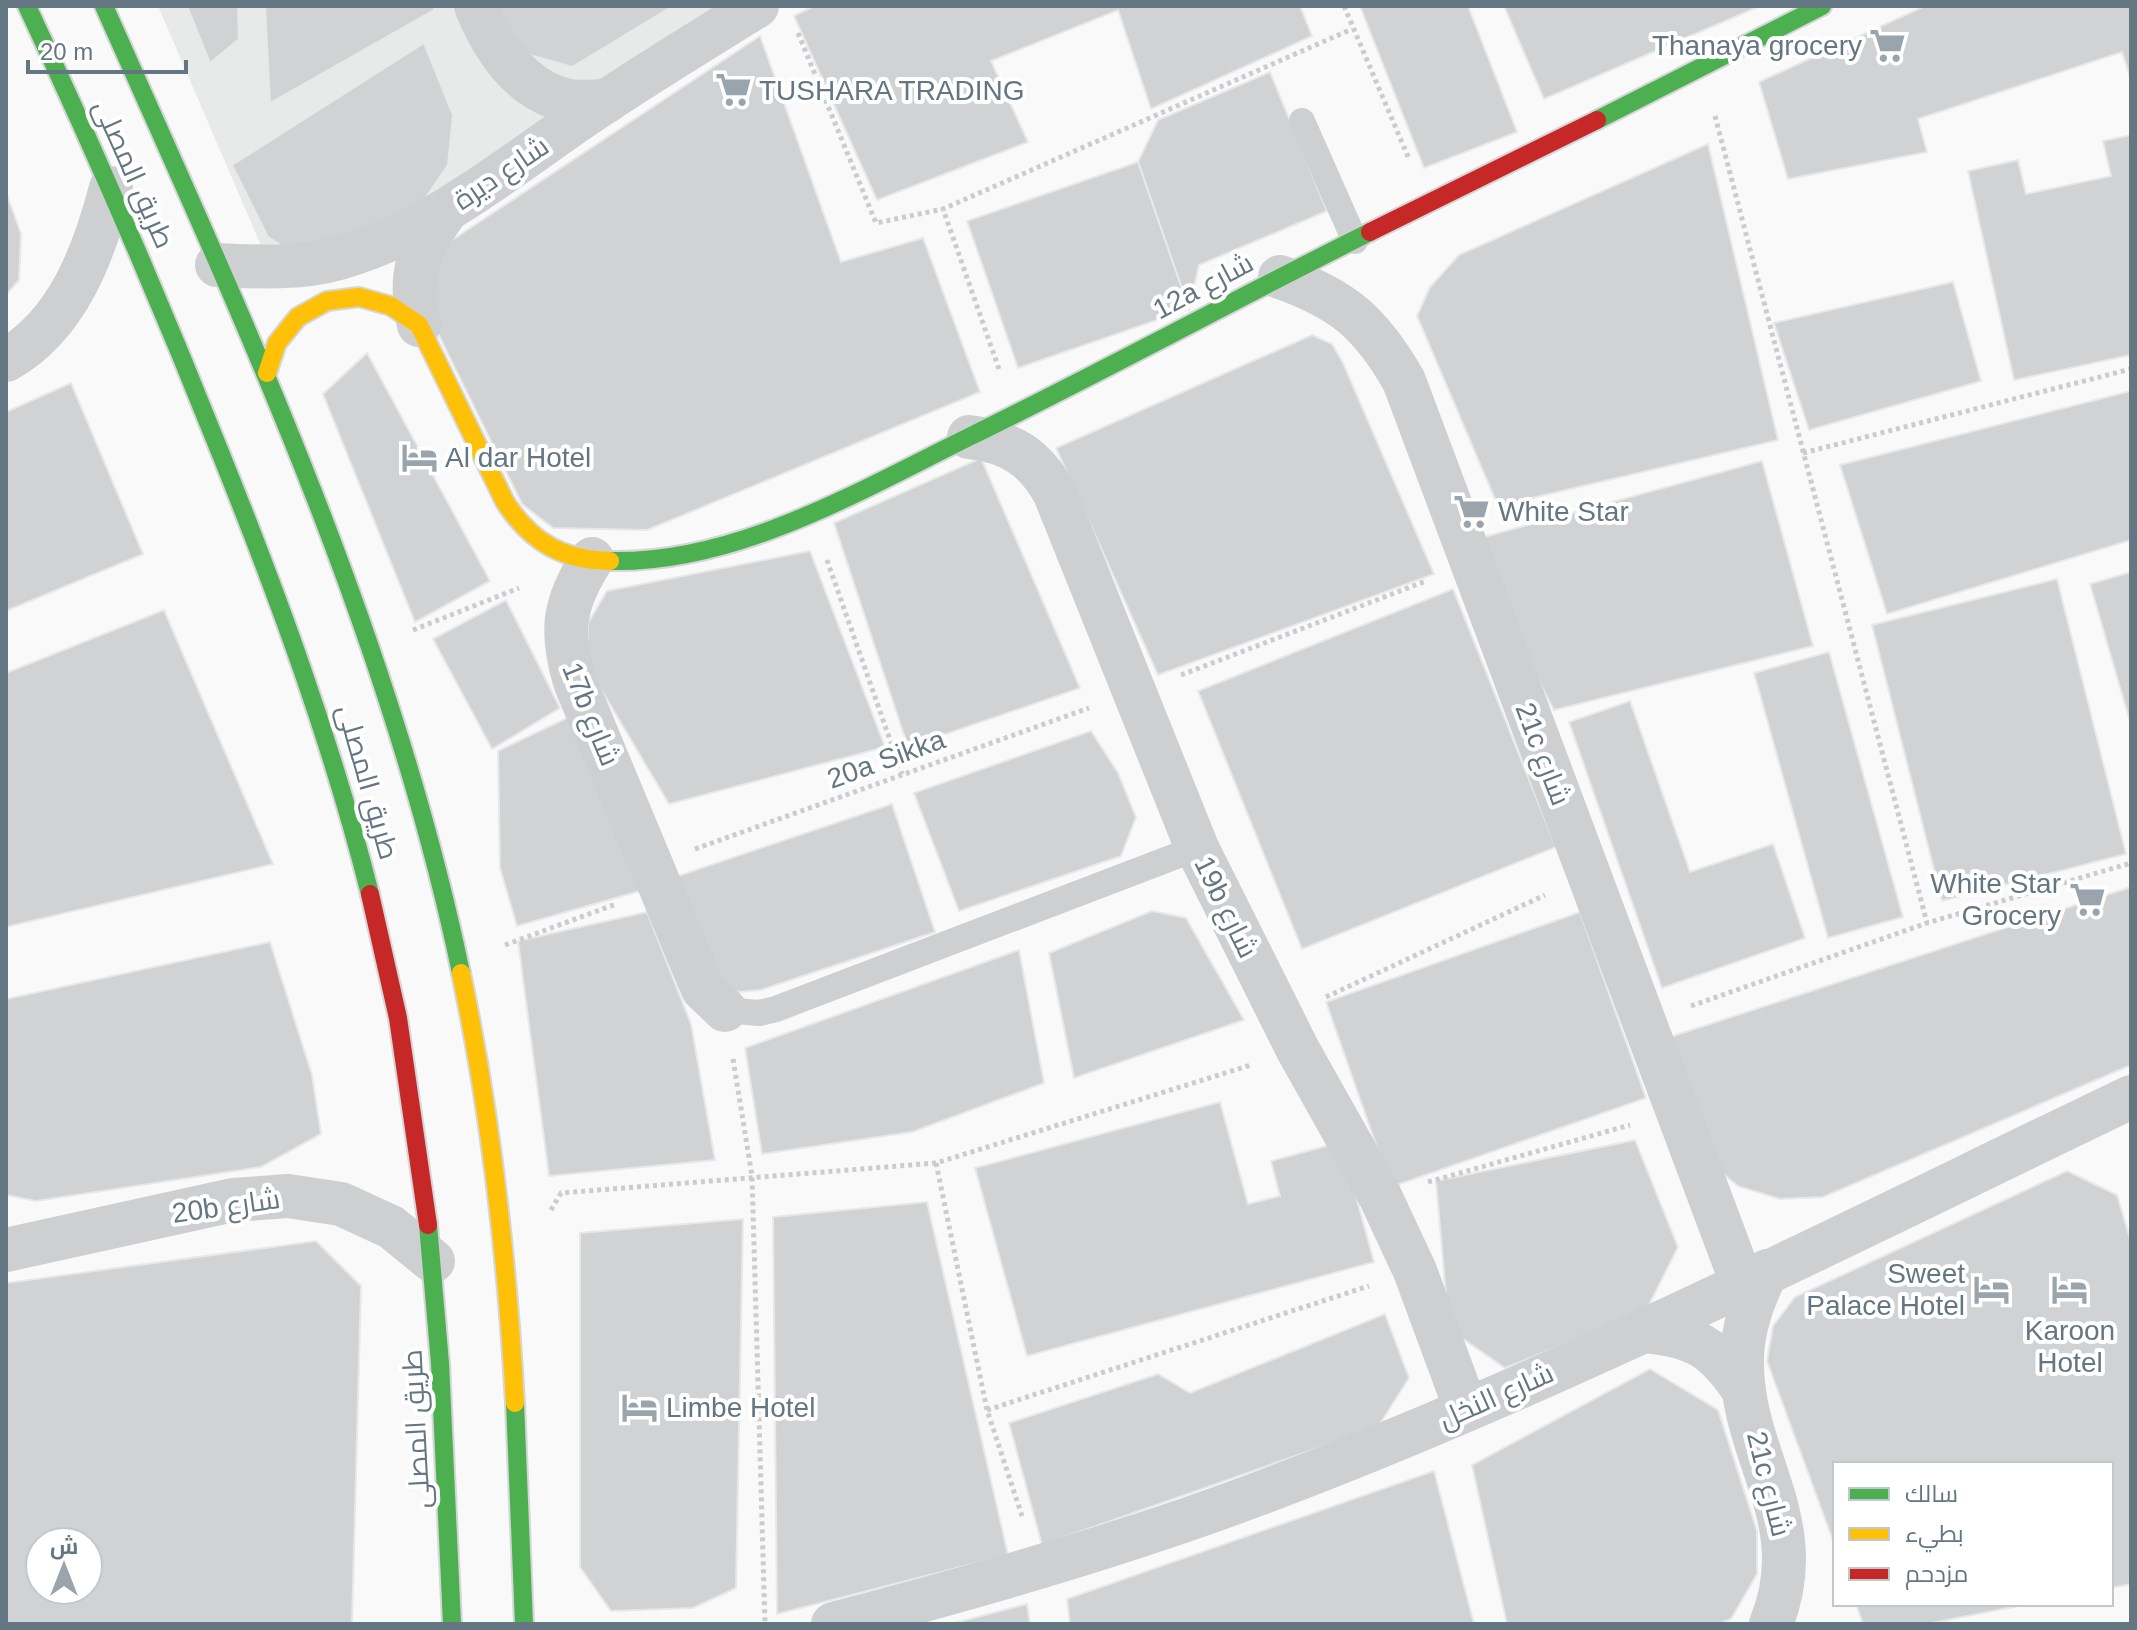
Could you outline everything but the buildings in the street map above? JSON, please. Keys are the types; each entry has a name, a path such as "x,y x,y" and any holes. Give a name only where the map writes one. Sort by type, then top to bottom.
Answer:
{"main road":[{"name":"طريق المصلى","path":"27,6 111,188 276,588 351,817 380,934 404,1053 433,1261 448,1477 452,1624"},
{"name":"طريق المصلى","path":"104,6 267,373 371,646 420,803 459,962 489,1123 509,1285 524,1624"},
{"name":"12a شارع","path":"592,559 648,558 703,549 810,514 1015,416 1280,277 1702,69 1822,6"},
{"path":"267,373 277,343 298,317 327,301 359,297 391,306 419,325 505,502 520,524 540,543 565,554 592,559"}],"street":[{"path":"476,6 488,36 510,65 539,89 570,101 607,101"},
{"name":"شارع ديرة","path":"217,265 277,267 336,258 393,239 446,211 607,101 775,13"},
{"path":"6,360 48,323 78,284 98,238 111,188"},
{"path":"419,325 412,295 415,265 446,211"},
{"name":"21c شارع","path":"1280,277 1319,291 1355,314 1383,344 1404,381 1677,1111 1754,1277 1742,1360 1744,1391 1785,1534 1786,1568 1781,1601 1771,1624"},
{"name":"19b شارع","path":"969,437 996,440 1022,452 1042,470 1055,494 1197,848 1290,1034 1380,1196 1415,1271 1466,1409"},
{"name":"17b شارع","path":"592,559 574,587 565,618 565,651 575,682 703,989 725,1010"},
{"name":"شارع النخل","path":"833,1624 1039,1568 1256,1495 1466,1409 1643,1331 2131,1097"},
{"name":"20b شارع","path":"6,1250 233,1200 288,1196 341,1204 391,1227 433,1261"},
{"name":"21c شارع","path":"1643,1331 1675,1333 1703,1345 1727,1365 1744,1391"}],"lane":[{"path":"1302,121 1355,241"},
{"path":"725,1010 759,1013 776,1009 1197,848"}],"path":[{"path":"1344,6 1428,204"},
{"path":"775,13 876,223 943,209 1352,29"},
{"path":"1702,69 1927,923"},
{"path":"943,209 1015,416"},
{"path":"1803,453 2131,369"},
{"path":"810,514 902,774"},
{"path":"371,646 592,559"},
{"name":"20a Sikka","path":"459,962 902,774 1134,693 1472,563"},
{"path":"1643,1023 1927,923 2131,863"},
{"path":"546,1219 561,1193 936,1163 1290,1034 1588,875"},
{"path":"725,1010 752,1176 765,1624"},
{"path":"1380,1196 1677,1111"},
{"path":"936,1163 987,1410 1039,1568"},
{"path":"987,1410 1415,1271"}],"shaded area":[{"path":"158,6 753,6 330,252 262,248"}],"traffic: fast":[{"path":"27,6 127,228 242,506 321,726 370,894"},
{"path":"104,6 260,360 354,601 431,847 461,973"},
{"path":"1597,120 1822,6"},
{"path":"610,561 657,559 704,550 750,537 840,501 1370,232"},
{"path":"428,1225 440,1363 452,1624"},
{"path":"515,1403 524,1624"}],"traffic: slow":[{"path":"267,373 277,343 298,317 327,301 359,297 391,306 419,325 505,502 515,516 549,546 577,557 610,561"},
{"path":"461,973 481,1080 496,1187 515,1403"}],"traffic: jam":[{"path":"1370,232 1597,120"},
{"path":"370,894 398,1018 428,1225"}],"place":[{"name":"Thanaya grocery","path":"1888,45"},
{"name":"TUSHARA TRADING","path":"733,90"},
{"name":"Al dar Hotel","path":"419,457"},
{"name":"White Star","path":"1472,511"},
{"name":"White Star Grocery","path":"2087,899"},
{"name":"Sweet Palace Hotel","path":"1991,1289"},
{"name":"Karoon Hotel","path":"2070,1290"},
{"name":"Limbe Hotel","path":"640,1407"}]}
